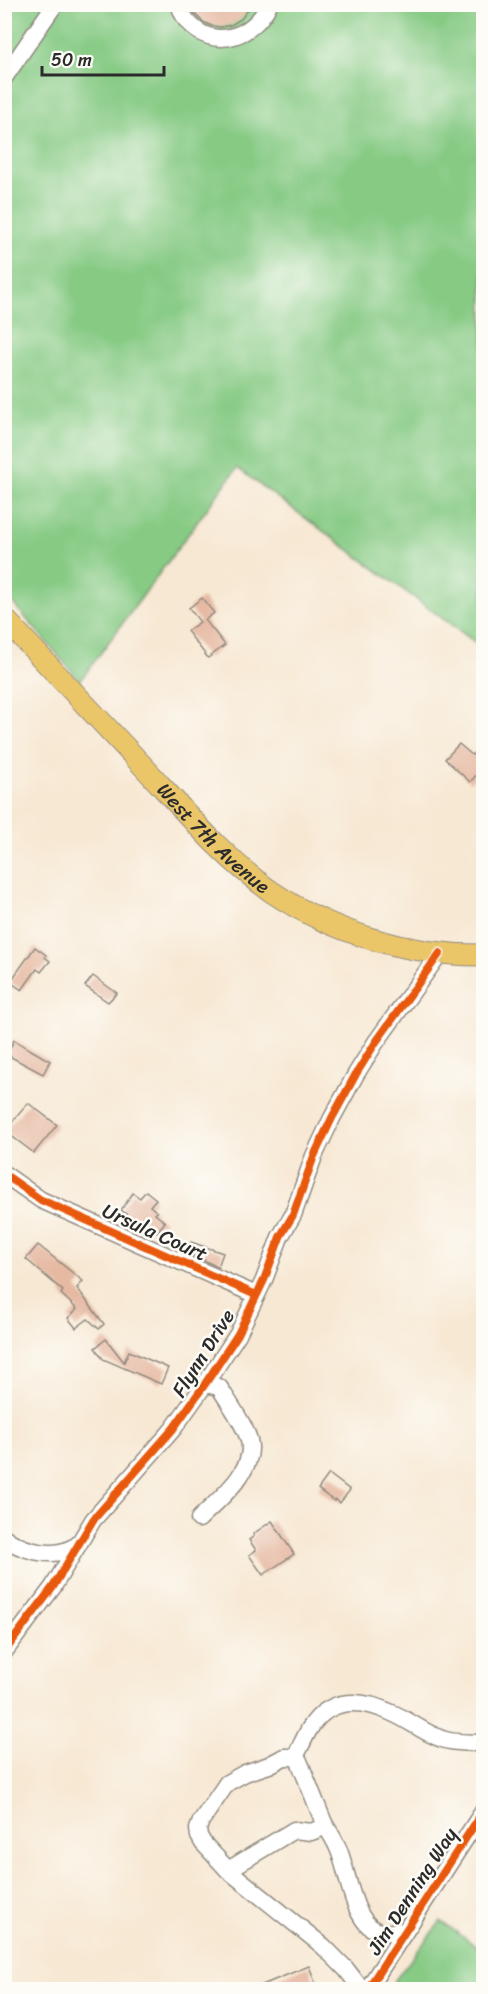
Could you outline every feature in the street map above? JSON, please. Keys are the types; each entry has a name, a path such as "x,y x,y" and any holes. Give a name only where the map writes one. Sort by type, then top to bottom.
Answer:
{"main road":[{"name":"West 7th Avenue","path":"4,618 194,821 246,871 271,891 328,922 358,934 388,943 440,952 483,955"}],"street":[{"path":"4,78 55,4"},
{"path":"178,4 187,21 200,33 216,38 235,36 253,27 262,18 269,4"},
{"name":"Flynn Drive","path":"4,1653 53,1587 99,1512 173,1430 238,1334 264,1280 280,1237 293,1215 314,1156 332,1118 376,1042 440,952"},
{"name":"Ursula Court","path":"4,1174 41,1200 256,1294"},
{"path":"199,1519 245,1469 249,1455 249,1440 233,1410 219,1387 206,1384"},
{"path":"4,1537 21,1547 40,1552 64,1551 78,1545"},
{"path":"295,1757 311,1727 324,1713 343,1704 361,1702 392,1713 442,1740 483,1743"},
{"path":"295,1757 284,1757 227,1783 201,1821 198,1829 199,1836 228,1870 323,1946 362,1989"},
{"path":"295,1757 324,1823 338,1848 357,1909 366,1923 376,1930 383,1932 405,1930"},
{"name":"Jim Denning Way","path":"367,1989 483,1810"},
{"path":"228,1870 294,1830 311,1832 319,1829 324,1823"}],"green space":[{"path":"4,5 483,5 483,648 237,468 80,681 5,594"},
{"path":"441,1921 483,1951 483,1989 388,1989"}],"building":[{"path":"190,4 252,4 241,19 231,25 221,27 203,22 195,14"},
{"path":"202,598 214,613 205,620 225,645 208,658 187,631 200,622 189,608"},
{"path":"459,744 472,755 483,744 483,768 470,782 445,759"},
{"path":"35,947 50,961 41,972 37,969 22,990 10,982"},
{"path":"93,976 117,993 108,1002 85,986"},
{"path":"14,1040 50,1061 43,1074 7,1055"},
{"path":"28,1103 57,1125 34,1153 5,1131"},
{"path":"146,1191 156,1199 150,1206 157,1212 155,1214 165,1222 157,1232 148,1225 145,1228 121,1210 133,1193 140,1198"},
{"path":"191,1242 223,1253 218,1267 188,1253"},
{"path":"38,1245 83,1281 77,1288 104,1324 99,1329 88,1319 76,1328 68,1318 77,1309 61,1294 63,1291 26,1259"},
{"path":"106,1339 124,1362 129,1351 168,1368 161,1384 103,1359 95,1348"},
{"path":"329,1474 350,1490 340,1503 318,1489"},
{"path":"272,1521 294,1554 263,1575 249,1555 256,1550 249,1540 254,1536 253,1534"},
{"path":"309,1966 316,1985 303,1989 252,1989"}],"cycle path":[{"path":"4,1652 53,1587 93,1520 173,1429 238,1334 264,1280 280,1237 293,1215 314,1156 332,1118 376,1042 440,953"},
{"path":"4,1174 41,1200 256,1295"},
{"path":"367,1990 484,1810"}]}
